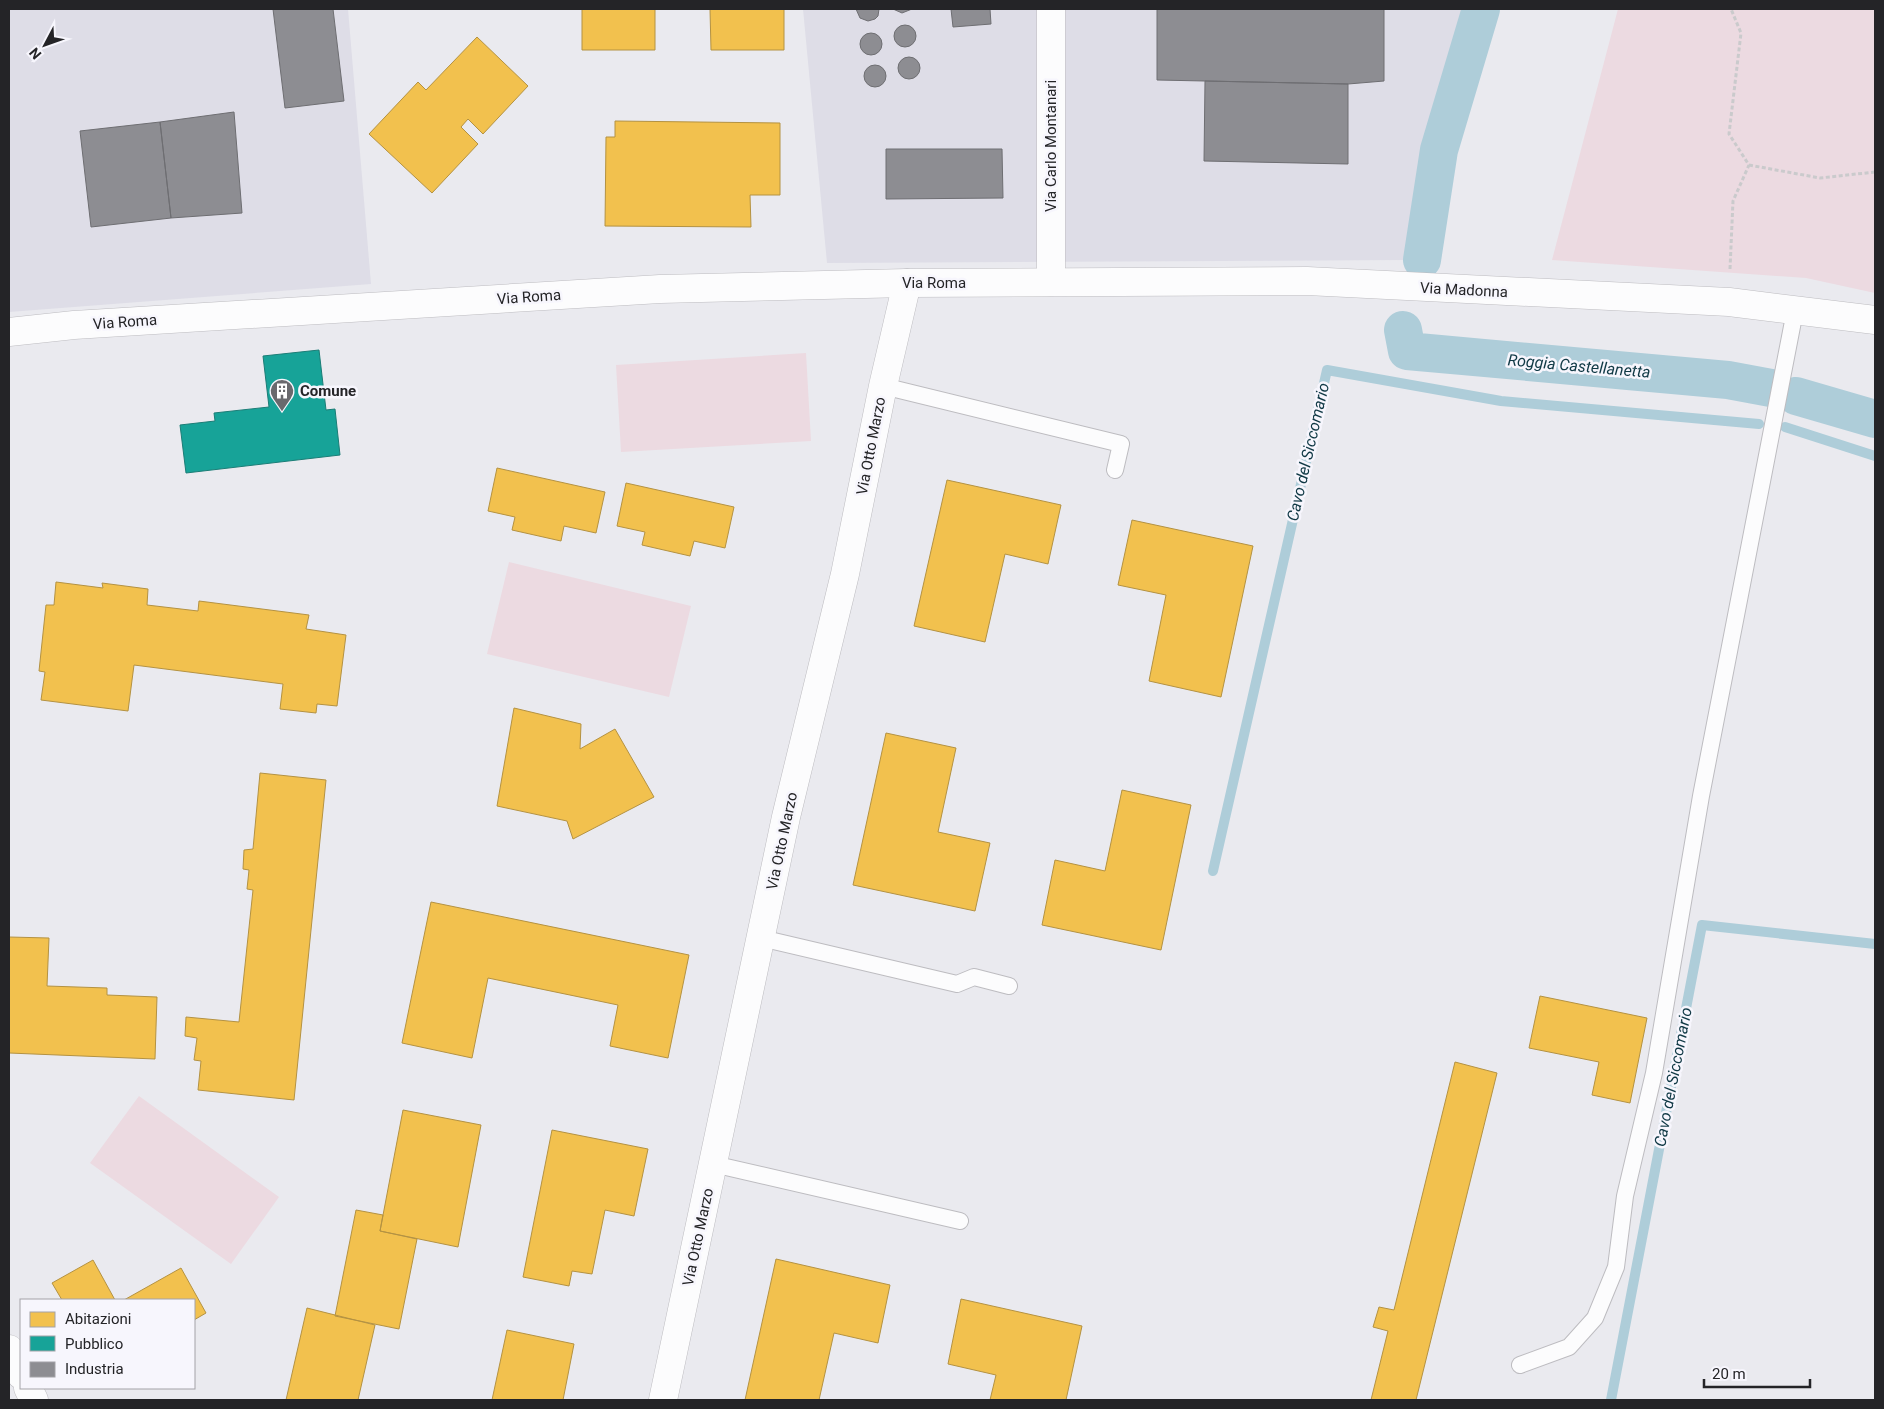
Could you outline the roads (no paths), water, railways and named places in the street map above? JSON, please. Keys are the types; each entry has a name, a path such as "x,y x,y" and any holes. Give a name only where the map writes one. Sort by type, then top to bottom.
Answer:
{"street":[{"name":"Via Carlo Montanari","path":"1051,9 1051,282"},
{"name":"Via Madonna","path":"1051,282 1307,281 1729,302 1875,320"},
{"name":"Via Roma","path":"9,332 74,325 660,289 907,283 1051,282"},
{"name":"Via Otto Marzo","path":"663,1400 786,817 847,564 883,386 907,283"},
{"path":"9,1349 20,1372"}],"lane":[{"path":"1520,1365 1569,1347 1595,1318 1616,1267 1625,1196 1654,1073 1701,796 1795,311"},
{"path":"883,386 1122,444 1115,470"},
{"path":"761,938 957,984 974,976 1009,986"},
{"path":"713,1164 960,1221"}],"waterway":[{"name":"Roggia Castellanetta","path":"1422,260 1439,150 1481,9"},
{"name":"Roggia Castellanetta","path":"1403,330 1407,351 1728,380 1771,388"},
{"name":"Cavo del Siccomario","path":"1213,871 1327,370 1501,401 1759,424"},
{"name":"Roggia Castellanetta","path":"1796,396 1875,419"},
{"name":"Cavo del Siccomario","path":"1785,427 1875,456"},
{"name":"Cavo del Siccomario","path":"1611,1400 1702,925 1875,944"}],"place":[{"name":"Comune","path":"282,412"}]}
